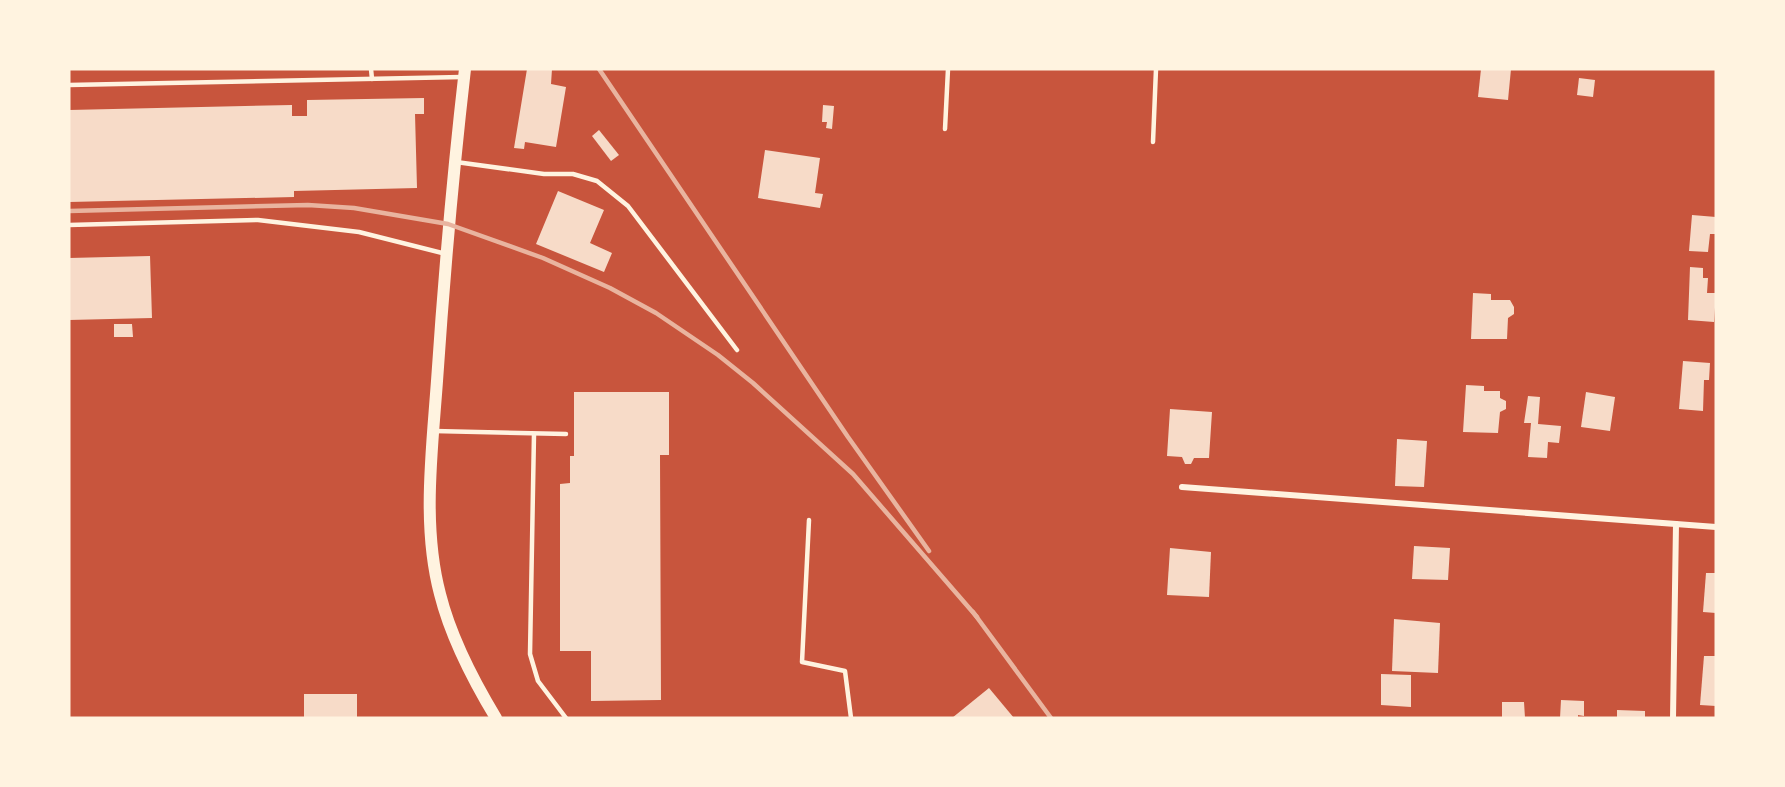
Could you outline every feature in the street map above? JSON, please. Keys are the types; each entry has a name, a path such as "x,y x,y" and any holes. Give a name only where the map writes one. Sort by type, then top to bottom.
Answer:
{"main road":[{"path":"465,73 446,254 430,498 431,535 440,594 450,624 470,672 496,718"}],"street":[{"path":"1182,487 1716,527"},
{"path":"1673,718 1676,524"}],"lane":[{"path":"371,69 372,79"},
{"path":"945,129 948,69"},
{"path":"1153,142 1156,69"},
{"path":"69,85 372,79 465,73"},
{"path":"455,162 544,174 573,174 597,181 628,206 737,350"},
{"path":"69,225 258,220 359,232 446,254"},
{"path":"434,431 566,434"},
{"path":"534,434 530,654 538,681 566,718"},
{"path":"808,520 802,662 845,671 851,718"}],"building":[{"path":"527,69 552,69 551,84 566,87 556,147 525,142 524,149 514,148"},
{"path":"1481,69 1511,69 1508,100 1478,97"},
{"path":"1579,78 1595,80 1593,97 1577,95"},
{"path":"424,98 424,114 415,114 417,188 294,191 294,197 69,202 69,110 292,105 292,116 307,116 307,100"},
{"path":"823,105 834,106 832,129 826,128 827,122 822,122"},
{"path":"599,130 619,155 611,161 592,136"},
{"path":"765,150 820,158 815,193 823,194 820,208 758,198"},
{"path":"558,191 604,210 590,243 612,253 604,272 536,244"},
{"path":"1692,215 1716,217 1716,234 1710,234 1708,252 1689,251"},
{"path":"150,256 152,318 69,320 69,258"},
{"path":"1690,267 1703,268 1703,278 1708,278 1707,293 1716,293 1714,322 1688,320"},
{"path":"1473,293 1491,294 1491,300 1510,300 1514,307 1514,314 1508,318 1507,339 1471,339"},
{"path":"114,324 132,324 133,337 114,337"},
{"path":"1683,361 1710,363 1709,380 1704,380 1703,411 1679,409"},
{"path":"1466,385 1484,386 1484,391 1500,391 1500,398 1506,401 1506,409 1500,412 1498,433 1463,432"},
{"path":"574,392 669,392 669,455 660,455 661,700 591,701 591,651 560,651 560,484 570,483 570,456 574,456"},
{"path":"1586,392 1615,397 1610,431 1581,427"},
{"path":"1528,396 1540,397 1538,424 1561,426 1559,443 1548,442 1547,458 1528,457 1531,423 1524,423"},
{"path":"1170,409 1212,412 1209,458 1194,458 1191,464 1185,464 1182,457 1167,456"},
{"path":"1397,439 1427,441 1424,487 1395,486"},
{"path":"1414,546 1450,548 1448,580 1412,579"},
{"path":"1170,548 1211,552 1209,597 1167,595"},
{"path":"1706,573 1716,573 1716,613 1703,612"},
{"path":"1394,619 1440,623 1438,673 1392,671"},
{"path":"1704,656 1716,656 1716,706 1700,705"},
{"path":"1381,674 1411,675 1411,707 1381,705"},
{"path":"989,688 1014,718 952,718"},
{"path":"304,694 357,694 357,718 304,718"},
{"path":"1561,700 1584,701 1584,716 1560,718"},
{"path":"1502,702 1524,702 1525,718 1502,718"},
{"path":"1617,710 1645,711 1645,718 1617,718"}],"railway":[{"path":"599,69 848,437 929,551"},
{"path":"69,211 308,205 354,208 448,224 543,258 610,288 656,313 718,355 753,383 853,474 977,617"},
{"path":"973,612 1051,718"}]}
